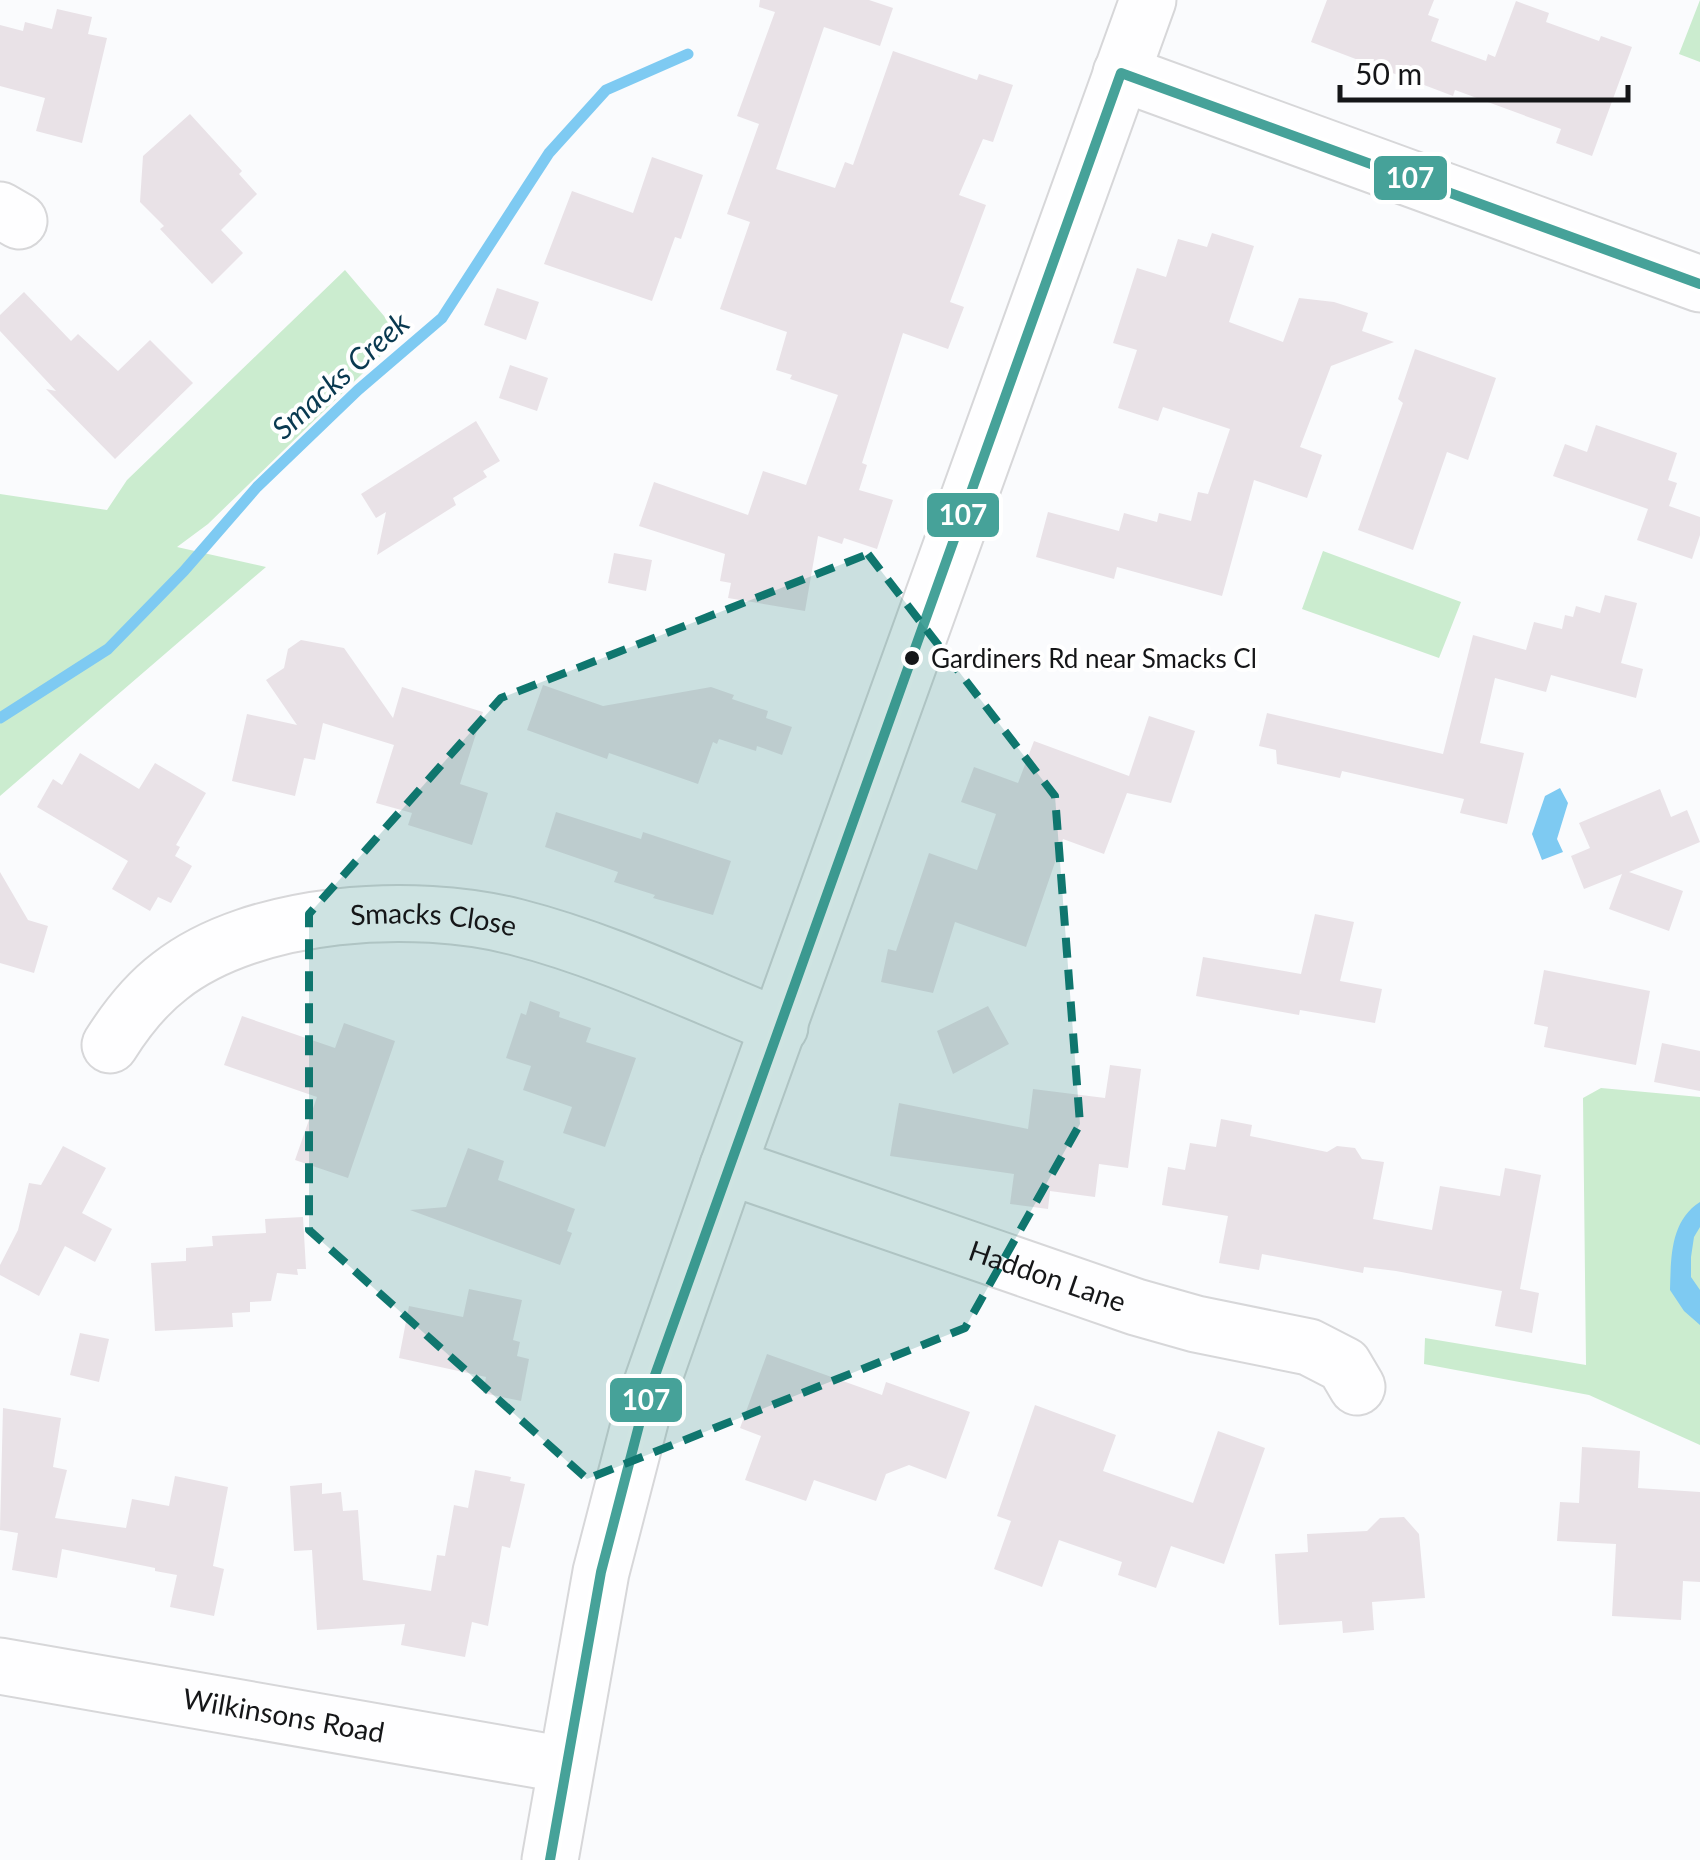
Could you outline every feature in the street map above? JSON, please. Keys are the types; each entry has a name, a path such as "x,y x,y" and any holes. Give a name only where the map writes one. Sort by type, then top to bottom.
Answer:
{"street":[{"path":"550,1860 615,1514 644,1406 1148,0"},
{"path":"1122,73 1700,284"},
{"name":"Smacks Close","path":"110,1044 145,997 172,974 204,955 259,933 314,920 389,913 454,917 530,931 579,946 780,1028"},
{"name":"Haddon Lane","path":"728,1166 1136,1307 1196,1324 1309,1347 1344,1365 1357,1387"},
{"name":"Wilkinsons Road","path":"0,1666 566,1766"}],"highlighted area":[{"path":"868,554 1055,796 1080,1124 965,1328 587,1479 309,1230 309,914 501,698"}],"green space":[{"path":"1700,0 1700,62 1679,54"},
{"path":"345,270 401,336 208,524 177,547 266,567 0,796 0,494 107,510 127,480"},
{"path":"1323,551 1461,602 1439,658 1302,609"},
{"path":"1601,1088 1700,1097 1700,1445 1589,1395 1424,1364 1425,1338 1586,1365 1583,1098"}],"water":[{"path":"1560,788 1568,803 1557,839 1563,852 1542,860 1532,834 1545,796"},
{"path":"1700,1202 1691,1277 1700,1290 1700,1325 1684,1311 1670,1290 1678,1230"}],"building":[{"path":"760,0 869,0 893,8 880,46 824,27 776,169 835,188 845,162 853,165 893,51 977,80 979,74 1013,85 993,142 983,139 959,195 986,205 950,302 964,307 948,349 903,333 862,463 867,465 859,490 893,500 877,549 844,538 842,544 818,536 805,611 728,598 731,583 720,581 725,554 639,526 654,482 748,515 763,471 806,485 838,395 790,379 792,375 776,370 787,332 720,309 750,222 727,214 759,124 737,116 775,12 759,7"},
{"path":"1327,0 1434,0 1428,15 1439,19 1431,41 1486,61 1488,54 1495,57 1516,1 1549,13 1546,22 1599,41 1601,36 1632,47 1592,156 1556,143 1561,129 1455,90 1453,96 1311,42"},
{"path":"57,9 92,17 88,34 107,38 82,143 36,131 45,98 0,86 0,25 23,31 25,22 52,29"},
{"path":"190,114 242,171 239,174 257,194 221,230 243,253 212,284 140,202 143,156"},
{"path":"652,157 703,175 681,239 675,237 652,301 544,264 572,191 633,213"},
{"path":"1212,233 1254,246 1229,322 1283,342 1299,298 1334,302 1368,313 1362,331 1394,342 1331,366 1300,447 1322,455 1307,498 1254,480 1222,596 1117,567 1114,579 1036,557 1048,512 1119,531 1124,513 1157,522 1159,513 1191,521 1198,492 1208,494 1230,429 1163,407 1158,421 1118,408 1137,350 1113,343 1137,268 1166,277 1178,239 1207,247"},
{"path":"497,288 539,302 526,340 484,325"},
{"path":"24,292 71,341 78,334 118,371 150,340 193,383 115,459 46,389 56,391 0,331 0,315"},
{"path":"1415,349 1496,378 1468,460 1447,452 1413,550 1358,530 1403,403 1398,399"},
{"path":"510,365 548,378 537,411 499,398"},
{"path":"476,421 500,461 483,471 487,477 453,498 456,505 377,555 386,512 376,518 361,494"},
{"path":"1596,425 1677,453 1668,480 1677,483 1669,506 1700,517 1700,535 1692,559 1637,540 1648,509 1553,476 1565,444 1587,452"},
{"path":"614,553 652,560 646,591 608,583"},
{"path":"1605,595 1637,603 1621,663 1643,669 1636,698 1551,675 1546,692 1495,678 1480,743 1524,753 1507,824 1460,813 1464,799 1342,771 1340,778 1277,764 1276,750 1259,746 1267,713 1443,754 1473,635 1526,650 1534,622 1562,629 1565,615 1573,617 1576,606 1600,613"},
{"path":"301,640 344,648 393,718 402,687 483,712 460,784 488,793 472,845 408,825 412,813 376,803 394,745 323,723 315,760 304,758 295,796 232,781 247,714 297,725 266,680 284,668 288,649"},
{"path":"543,685 603,706 711,687 768,711 766,718 792,727 782,755 757,746 756,751 719,739 717,744 713,742 698,784 609,753 607,759 527,730"},
{"path":"1149,716 1195,731 1171,803 1127,793 1104,854 1063,839 1026,947 955,922 933,993 881,982 888,949 896,951 929,853 977,870 996,814 961,802 974,767 1018,783 1034,741 1129,776"},
{"path":"80,753 139,789 155,763 206,793 176,845 180,847 175,856 192,866 171,903 158,897 150,911 112,889 128,861 37,807 53,779 62,785"},
{"path":"1660,789 1671,817 1687,810 1700,842 1629,872 1683,891 1669,931 1609,909 1622,874 1584,889 1571,856 1590,848 1579,823"},
{"path":"556,812 641,839 643,832 731,861 713,915 653,898 655,895 614,882 618,872 545,847"},
{"path":"0,872 28,920 48,926 34,973 0,963"},
{"path":"1315,914 1354,922 1340,981 1382,989 1375,1023 1300,1010 1299,1015 1196,996 1203,957 1301,974"},
{"path":"1544,970 1650,991 1636,1065 1544,1047 1548,1027 1534,1024"},
{"path":"530,1001 591,1028 586,1042 636,1058 605,1147 563,1133 572,1107 523,1090 531,1066 506,1058 521,1013 526,1015"},
{"path":"988,1006 1009,1044 953,1074 937,1031"},
{"path":"242,1016 335,1048 344,1023 395,1041 348,1178 295,1160 317,1097 224,1065"},
{"path":"1662,1043 1700,1051 1700,1091 1654,1082"},
{"path":"1110,1065 1141,1069 1128,1168 1099,1164 1095,1197 1050,1191 1048,1209 1010,1204 1014,1174 890,1156 899,1103 1028,1129 1033,1089 1105,1098"},
{"path":"1221,1119 1252,1125 1250,1136 1327,1152 1337,1146 1355,1148 1362,1159 1384,1162 1373,1219 1432,1230 1440,1186 1500,1196 1505,1168 1541,1175 1520,1289 1539,1293 1532,1333 1495,1326 1502,1291 1396,1271 1364,1267 1363,1273 1262,1254 1259,1270 1219,1263 1228,1216 1162,1205 1168,1167 1185,1170 1190,1143 1216,1147"},
{"path":"63,1146 106,1168 82,1213 112,1229 95,1262 65,1246 39,1296 0,1275 0,1265 18,1230 29,1183 41,1185"},
{"path":"468,1148 504,1161 498,1180 575,1209 567,1231 572,1233 560,1265 410,1210 446,1207"},
{"path":"303,1217 306,1269 297,1269 298,1275 277,1273 271,1301 250,1302 250,1312 232,1313 233,1327 155,1331 151,1263 186,1261 186,1248 213,1246 212,1236 266,1233 265,1219"},
{"path":"469,1289 522,1300 513,1340 520,1342 517,1356 529,1359 521,1401 483,1393 486,1377 399,1358 409,1306 463,1317"},
{"path":"80,1333 109,1339 99,1382 70,1375"},
{"path":"767,1354 882,1395 886,1382 970,1412 946,1479 909,1465 886,1474 876,1501 814,1480 806,1501 745,1480 761,1436 740,1428"},
{"path":"1035,1405 1116,1435 1103,1471 1193,1503 1218,1431 1265,1448 1224,1564 1171,1546 1156,1588 1118,1575 1122,1562 1059,1540 1042,1587 994,1569 1011,1521 997,1516"},
{"path":"3,1408 61,1418 53,1467 67,1470 55,1518 126,1528 132,1499 169,1506 175,1476 228,1487 213,1566 224,1569 214,1616 170,1607 177,1575 155,1568 62,1549 57,1578 12,1570 18,1533 0,1530"},
{"path":"1582,1447 1640,1451 1638,1488 1700,1492 1700,1582 1683,1581 1681,1620 1612,1616 1616,1544 1557,1541 1560,1502 1579,1503"},
{"path":"475,1470 525,1484 510,1548 502,1546 488,1626 472,1622 465,1657 401,1645 405,1624 317,1630 312,1550 294,1551 290,1486 322,1483 322,1494 341,1492 343,1511 358,1510 363,1580 431,1591 437,1555 445,1556 454,1505 468,1508"},
{"path":"1404,1517 1419,1534 1425,1598 1372,1602 1374,1630 1343,1633 1342,1621 1279,1625 1275,1554 1308,1552 1307,1534 1367,1531 1380,1518"}],"waterway":[{"name":"Smacks Creek","path":"0,718 108,649 184,571 257,487 358,390 442,318 549,153 606,90 688,54"}],"transit line":[{"name":"107","path":"1121,73 1700,284"},
{"name":"107","path":"550,1860 601,1572 644,1406 1121,73"}],"place":[{"name":"Gardiners Rd near Smacks Cl","path":"912,658"}]}
